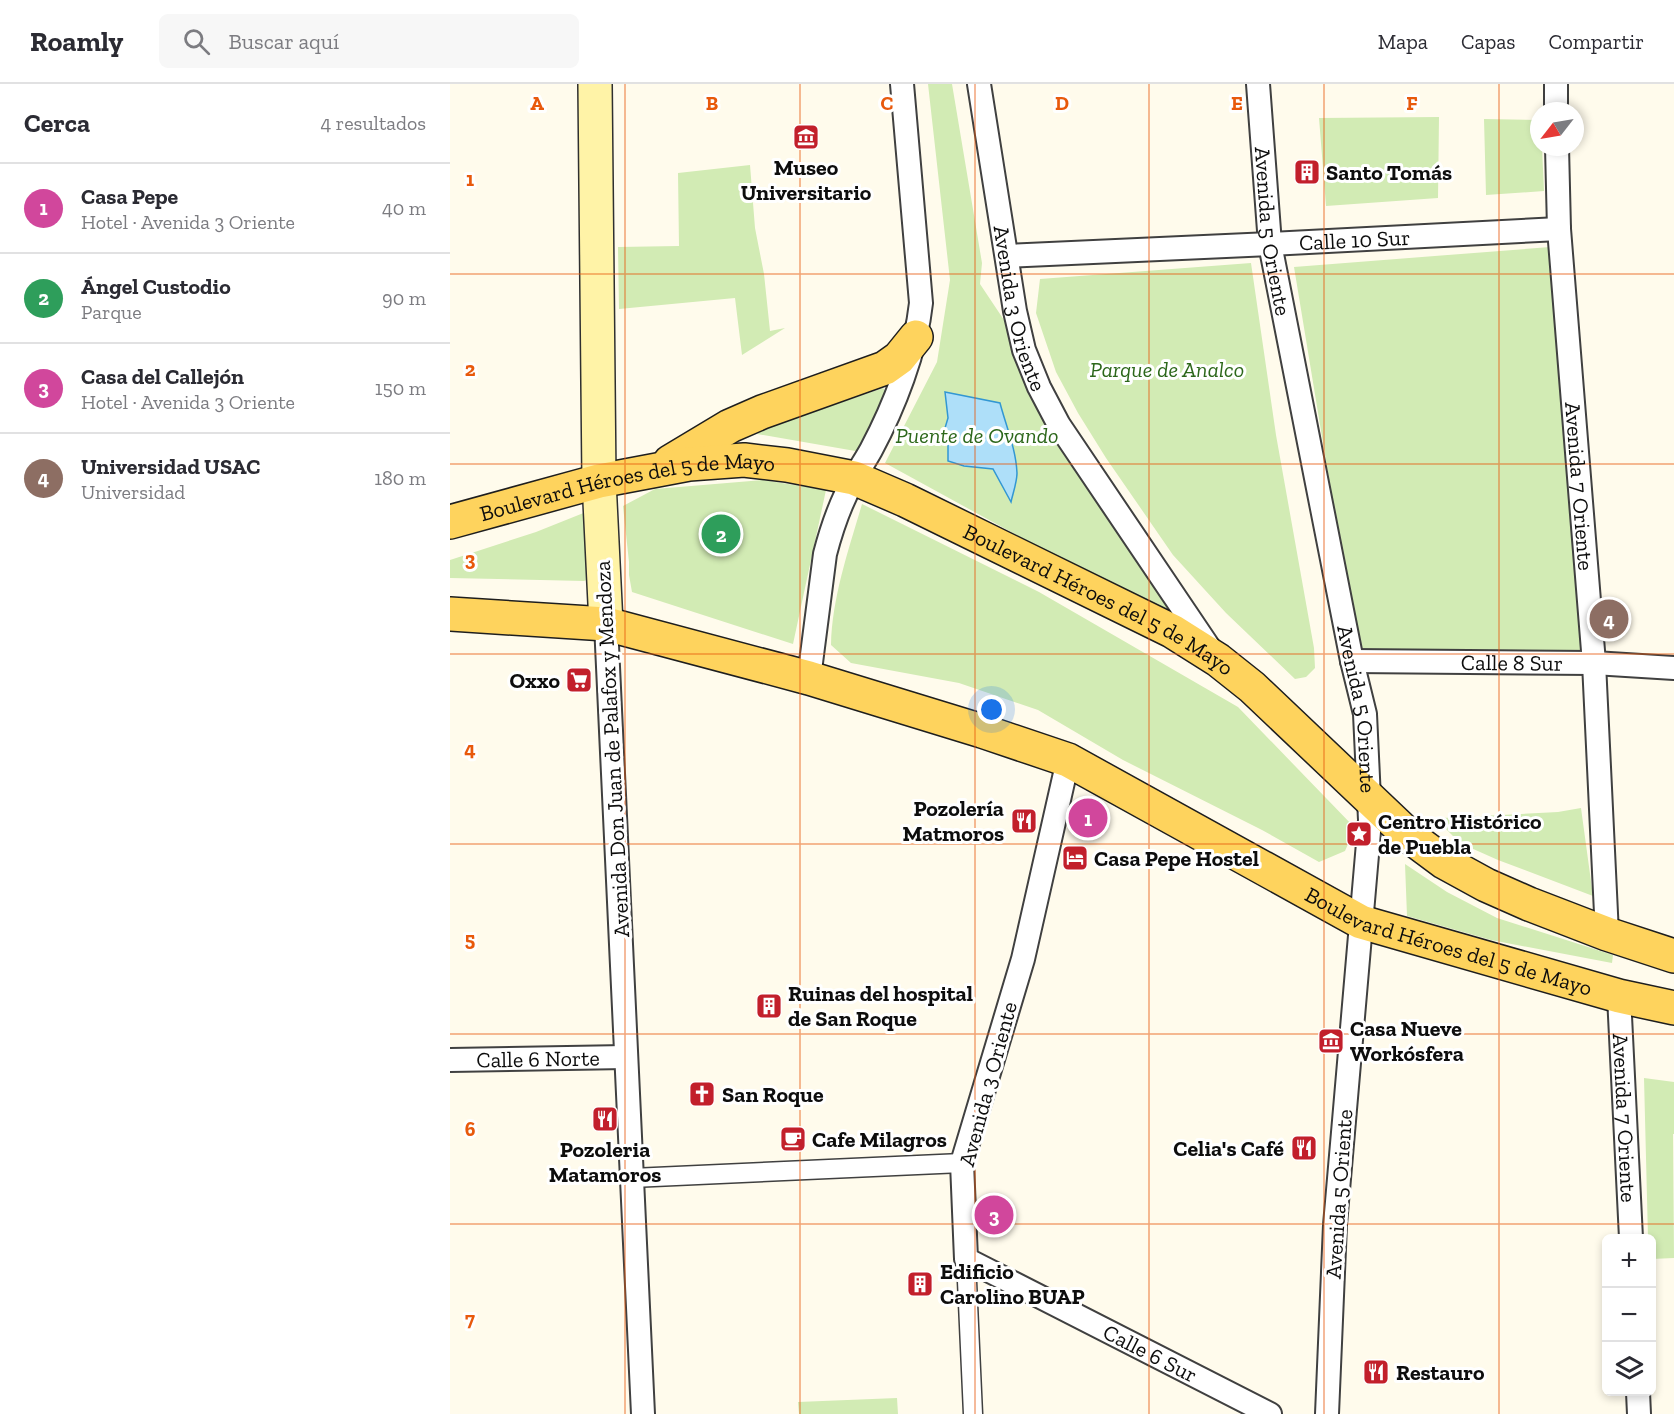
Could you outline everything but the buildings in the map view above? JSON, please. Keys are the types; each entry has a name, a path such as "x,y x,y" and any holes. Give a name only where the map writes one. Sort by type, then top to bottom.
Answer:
{"main road":[{"name":"Avenida Don Juan de Palafox y Mendoza","path":"595,84 599,481 606,624"},
{"path":"657,469 730,426 762,412 885,368 900,358 916,337"},
{"name":"Boulevard Héroes del 5 de Mayo","path":"450,522 599,481 689,464 744,460 787,465 854,478 905,500 1172,631 1218,660 1252,687 1409,836 1444,862 1486,885 1529,904 1607,934 1674,956"},
{"name":"Boulevard Héroes del 5 de Mayo","path":"450,614 606,624 809,678 981,731 1068,760 1361,922 1619,996 1674,1008"}],"street":[{"path":"809,678 825,554 836,518 854,478 881,430 916,337 921,303 902,84"},
{"name":"Avenida 3 Oriente","path":"979,84 1015,311 1024,350 1039,387 1054,416 1218,660"},
{"name":"Avenida 5 Oriente","path":"1258,84 1270,244 1352,661 1365,714 1370,799 1335,1225 1327,1414"},
{"path":"1556,84 1556,102"},
{"name":"Avenida 7 Oriente","path":"1557,156 1559,229 1594,663 1607,934"},
{"name":"Calle 10 Sur","path":"1006,256 1559,229"},
{"name":"Avenida Don Juan de Palafox y Mendoza","path":"606,624 643,1414"},
{"name":"Calle 8 Sur","path":"1352,661 1594,663 1674,668"},
{"name":"Avenida 3 Oriente","path":"973,1414 962,1163 1023,960 1068,760"},
{"name":"Avenida 7 Oriente","path":"1619,996 1631,1234"},
{"name":"Calle 6 Norte","path":"450,1060 626,1057"},
{"path":"632,1178 962,1163"},
{"name":"Calle 6 Sur","path":"966,1259 1270,1414"},
{"path":"1638,1396 1640,1414"}],"green space":[{"name":"Puente de Ovando","path":"928,84 952,84 982,263 980,284 1010,329 1050,435 1188,629 885,463 937,362 950,280"},
{"path":"1439,117 1438,198 1326,206 1319,118"},
{"path":"1484,119 1530,120 1530,156 1542,156 1544,191 1486,195"},
{"path":"750,165 755,228 764,274 770,331 785,328 742,355 735,298 619,309 618,247 679,246 678,173"},
{"path":"1550,247 1583,651 1357,649 1294,267"},
{"name":"Parque de Analco","path":"1251,263 1276,435 1314,648 1315,668 1306,677 1295,679 1226,613 1173,555 1078,413 1056,372 1036,313 1040,279"},
{"path":"883,388 887,393 861,452 757,434 767,428"},
{"path":"763,480 826,490 793,644 632,592 623,506 655,489"},
{"path":"862,504 1039,592 1238,707 1355,828 1345,851 1319,862 1262,830 1123,760 1038,710 959,683 851,663 831,645 832,627 842,573"},
{"path":"586,512 592,578 584,581 450,578 450,560 536,532"},
{"path":"1581,808 1593,896 1471,848 1454,837 1443,826 1442,818 1558,812"},
{"path":"1405,864 1447,892 1497,918 1613,955 1612,963 1491,940 1407,916"},
{"path":"1644,1078 1674,1082 1674,1258 1656,1259 1656,1234 1648,1234"},
{"path":"897,1398 898,1414 799,1414 798,1402"}],"water":[{"path":"945,392 1000,403 1013,446 1017,473 1011,502 993,469 964,466 948,461 948,440 945,428 948,418"}],"place":[{"name":"Museo Universitario","path":"806,137"},
{"name":"Santo Tomás","path":"1307,172"},
{"name":"Ángel Custodio","path":"721,534"},
{"name":"Universidad USAC","path":"1609,619"},
{"name":"Oxxo","path":"579,680"},
{"name":"Casa Pepe","path":"1088,818"},
{"name":"Pozolería Matmoros","path":"1024,821"},
{"name":"Centro Histórico de Puebla","path":"1359,834"},
{"name":"Casa Pepe Hostel","path":"1075,858"},
{"name":"Ruinas del hospital de San Roque","path":"769,1006"},
{"name":"Casa Nueve Workósfera","path":"1331,1041"},
{"name":"San Roque","path":"702,1094"},
{"name":"Pozoleria Matamoros","path":"605,1119"},
{"name":"Cafe Milagros","path":"793,1139"},
{"name":"Celia's Café","path":"1304,1148"},
{"name":"Casa del Callejón","path":"994,1215"},
{"name":"Edificio Carolino BUAP","path":"920,1284"},
{"name":"Restauro","path":"1376,1372"}]}
